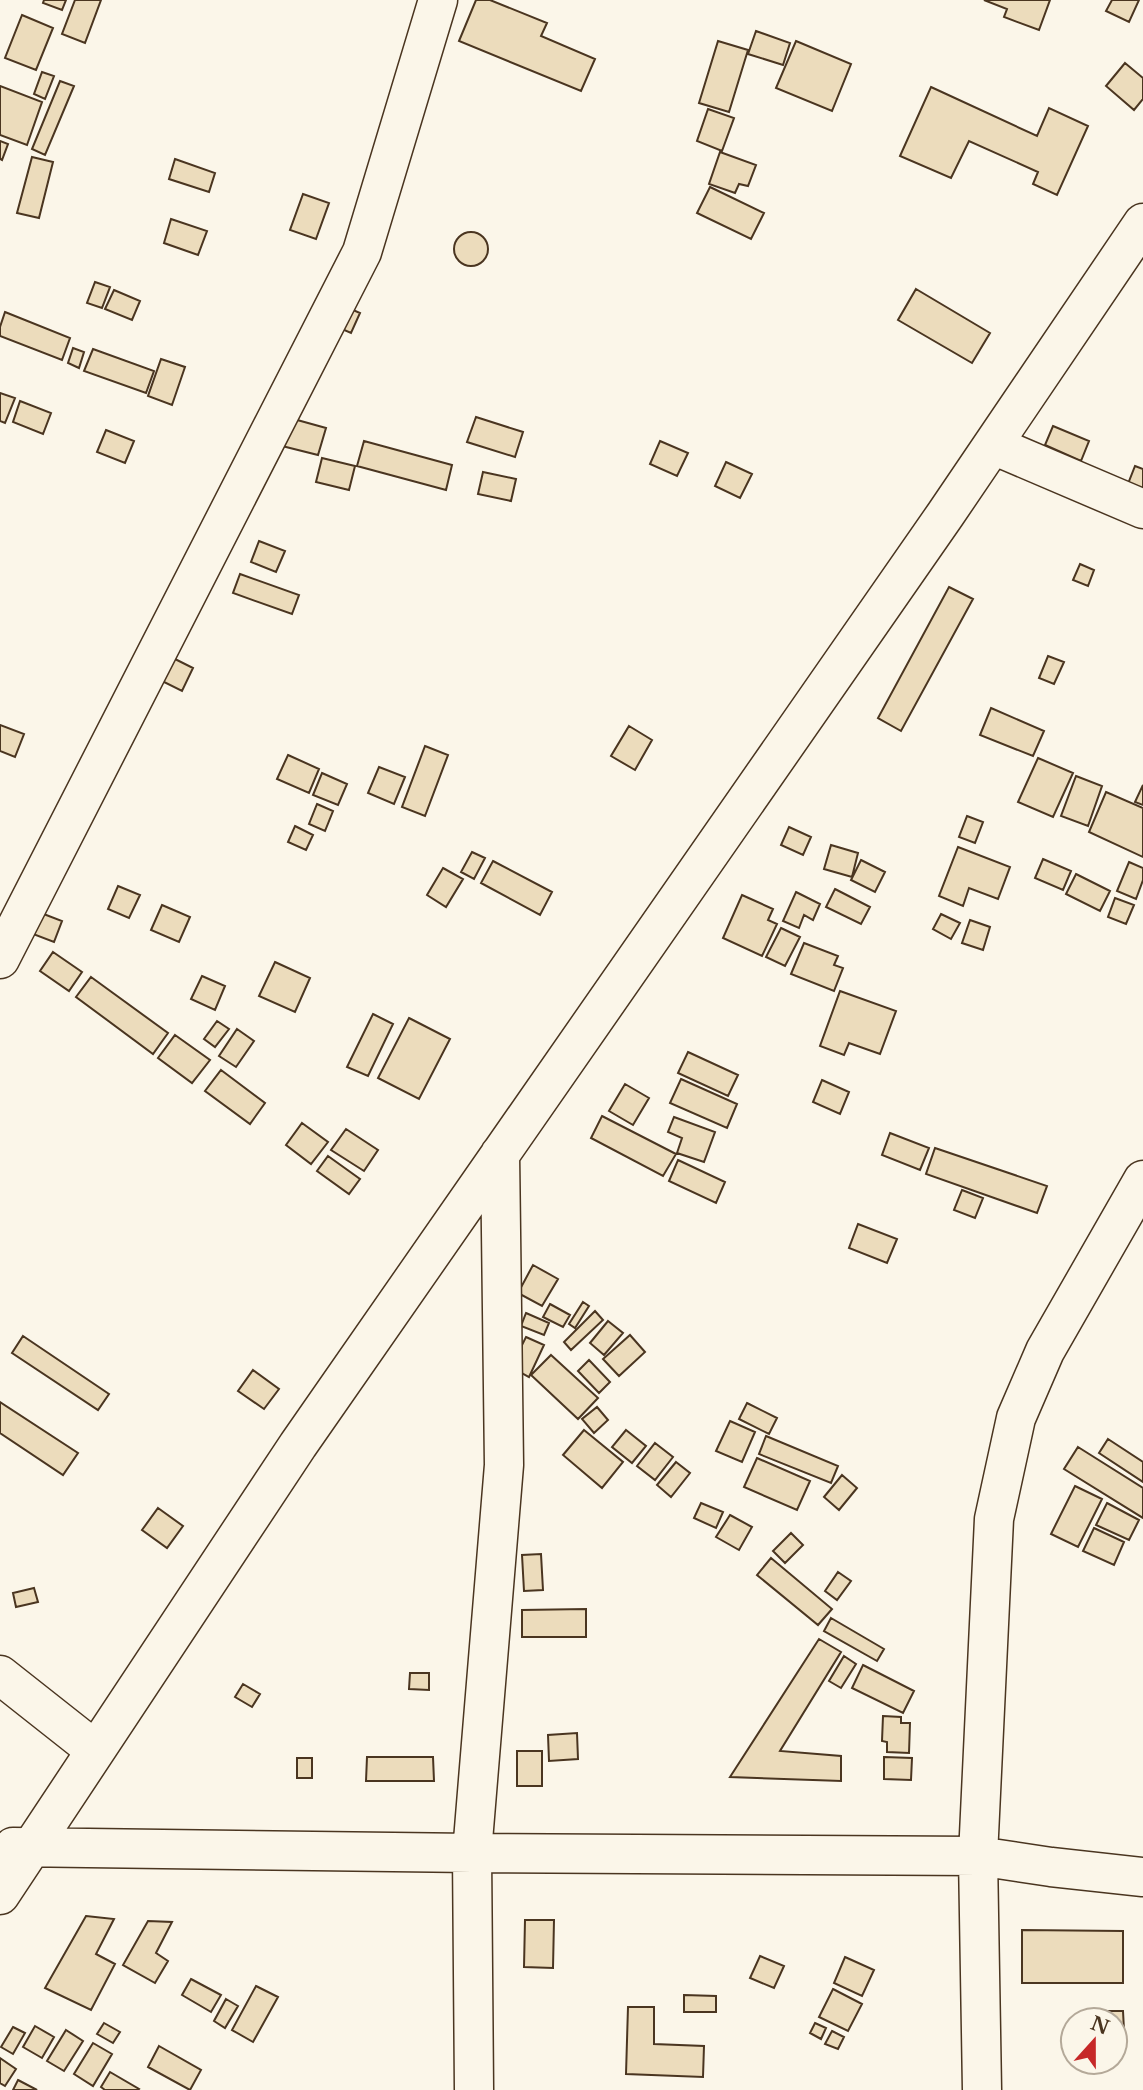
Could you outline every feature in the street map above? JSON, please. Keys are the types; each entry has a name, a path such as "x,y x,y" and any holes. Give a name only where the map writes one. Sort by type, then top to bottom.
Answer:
{"street":[{"path":"0,959 362,252 438,0"},
{"path":"0,1895 16,1847 95,1750 298,1445 993,445 1143,223"},
{"path":"993,445 1143,509"},
{"path":"474,2090 472,1853 505,1465 500,1154"},
{"path":"982,2090 978,1856 994,1520 1016,1418 1045,1351 1143,1180"},
{"path":"0,1675 95,1750"},
{"path":"16,1847 978,1856 1143,1877"}],"building":[{"path":"44,0 66,0 62,10 43,3"},
{"path":"75,0 101,0 85,43 62,34"},
{"path":"476,0 490,0 547,23 541,36 595,59 581,91 459,41"},
{"path":"984,0 1050,0 1039,30 1004,17 1007,9"},
{"path":"1112,0 1139,0 1129,22 1106,11"},
{"path":"22,15 53,28 36,70 5,58"},
{"path":"756,31 790,43 783,65 748,54"},
{"path":"718,41 748,50 729,112 699,103"},
{"path":"796,41 851,64 832,111 776,88"},
{"path":"1125,63 1143,78 1143,99 1134,110 1106,86"},
{"path":"42,72 54,76 45,99 34,94"},
{"path":"60,81 74,86 45,155 32,149"},
{"path":"0,86 42,102 27,145 0,135"},
{"path":"931,87 1037,136 1049,108 1088,126 1057,195 1033,184 1038,172 969,141 951,178 900,156"},
{"path":"708,109 734,118 722,151 697,141"},
{"path":"0,141 8,144 2,160 0,159"},
{"path":"720,152 756,165 748,186 739,184 735,193 709,184"},
{"path":"32,157 53,162 39,218 17,213"},
{"path":"175,159 215,173 209,192 169,179"},
{"path":"710,187 764,213 751,239 697,213"},
{"path":"303,194 329,203 316,239 290,230"},
{"path":"171,219 207,231 198,255 164,243"},
{"path":"471,232 483,237 488,249 483,261 471,266 459,261 454,249 459,237"},
{"path":"95,282 110,287 102,308 87,303"},
{"path":"916,289 990,333 972,363 898,320"},
{"path":"114,290 140,301 132,320 105,309"},
{"path":"344,306 360,313 351,333 335,326"},
{"path":"5,312 70,338 62,360 0,336"},
{"path":"73,348 84,352 79,368 68,363"},
{"path":"93,349 154,371 146,393 84,371"},
{"path":"161,359 185,367 172,405 148,396"},
{"path":"0,393 15,398 5,423 0,421"},
{"path":"20,401 51,413 43,434 13,422"},
{"path":"476,417 523,432 515,457 467,442"},
{"path":"290,418 326,428 318,455 282,446"},
{"path":"1053,426 1089,441 1081,461 1045,445"},
{"path":"106,430 134,441 125,463 97,452"},
{"path":"364,441 452,465 446,490 357,466"},
{"path":"660,441 688,453 677,476 650,464"},
{"path":"322,458 355,466 349,490 316,482"},
{"path":"726,462 752,474 740,498 715,486"},
{"path":"1135,466 1143,469 1143,495 1126,489"},
{"path":"483,472 516,479 511,501 478,494"},
{"path":"259,541 285,551 276,572 251,562"},
{"path":"1080,564 1094,570 1088,586 1073,580"},
{"path":"240,574 299,595 292,614 233,593"},
{"path":"949,587 973,599 901,731 878,718"},
{"path":"167,655 193,668 182,691 156,678"},
{"path":"1048,656 1064,662 1054,684 1039,678"},
{"path":"991,708 1044,731 1033,756 980,735"},
{"path":"0,725 24,734 15,757 0,751"},
{"path":"629,726 652,740 635,770 611,756"},
{"path":"425,746 448,755 425,816 402,807"},
{"path":"288,755 319,769 309,793 277,779"},
{"path":"1038,758 1073,773 1053,817 1018,802"},
{"path":"379,767 405,777 394,804 368,793"},
{"path":"322,773 347,784 338,805 313,795"},
{"path":"1076,776 1102,786 1088,826 1061,816"},
{"path":"1143,785 1143,805 1135,802"},
{"path":"1106,792 1143,808 1143,857 1089,832"},
{"path":"317,804 333,811 325,831 309,824"},
{"path":"967,816 983,822 975,843 959,837"},
{"path":"295,826 313,835 306,850 288,842"},
{"path":"789,827 811,837 803,855 781,845"},
{"path":"831,845 858,853 852,877 824,869"},
{"path":"958,847 1010,867 998,899 969,888 963,906 939,896"},
{"path":"472,852 485,858 474,879 461,872"},
{"path":"1043,859 1071,871 1063,890 1035,878"},
{"path":"861,860 885,872 875,892 851,880"},
{"path":"493,861 552,892 540,915 481,883"},
{"path":"1129,862 1143,868 1143,880 1136,899 1117,891"},
{"path":"443,868 463,879 446,907 427,895"},
{"path":"1076,874 1110,891 1100,911 1066,894"},
{"path":"118,886 140,895 129,918 108,909"},
{"path":"835,889 870,907 861,924 826,907"},
{"path":"796,892 820,904 813,920 804,915 799,928 783,921"},
{"path":"742,895 773,909 768,920 777,924 762,956 723,938"},
{"path":"1115,898 1134,905 1126,924 1108,917"},
{"path":"162,905 190,917 179,942 151,930"},
{"path":"41,913 62,921 54,942 33,934"},
{"path":"941,914 960,923 951,939 933,929"},
{"path":"970,920 990,927 983,950 962,943"},
{"path":"781,928 800,937 785,966 766,957"},
{"path":"804,943 838,956 834,965 843,968 834,991 791,974"},
{"path":"53,952 82,972 69,991 40,971"},
{"path":"275,962 310,978 295,1012 259,996"},
{"path":"202,976 225,986 215,1010 191,999"},
{"path":"91,977 168,1033 153,1054 76,997"},
{"path":"840,991 896,1011 880,1054 849,1043 844,1055 820,1046"},
{"path":"373,1014 393,1024 368,1076 347,1067"},
{"path":"409,1018 450,1039 419,1099 378,1078"},
{"path":"217,1021 229,1029 215,1047 204,1039"},
{"path":"237,1029 254,1041 236,1067 219,1056"},
{"path":"175,1035 210,1060 192,1083 158,1058"},
{"path":"688,1052 738,1075 728,1096 678,1073"},
{"path":"221,1070 265,1103 250,1124 205,1091"},
{"path":"681,1079 737,1104 727,1128 670,1103"},
{"path":"822,1080 849,1092 840,1114 813,1102"},
{"path":"625,1084 649,1098 633,1125 609,1111"},
{"path":"602,1116 676,1154 663,1176 591,1138"},
{"path":"674,1117 715,1132 704,1162 677,1153 682,1138 668,1132"},
{"path":"302,1123 328,1142 311,1164 286,1145"},
{"path":"346,1129 378,1150 364,1171 331,1150"},
{"path":"890,1133 929,1148 920,1170 882,1155"},
{"path":"935,1148 1047,1186 1037,1213 926,1174"},
{"path":"328,1156 360,1179 349,1194 317,1171"},
{"path":"678,1160 725,1182 716,1203 669,1181"},
{"path":"962,1190 983,1198 975,1218 954,1210"},
{"path":"858,1224 897,1239 887,1263 849,1248"},
{"path":"533,1265 558,1279 542,1306 518,1293"},
{"path":"583,1302 589,1306 575,1328 569,1324"},
{"path":"550,1304 570,1315 563,1327 543,1317"},
{"path":"595,1311 603,1320 571,1350 564,1342"},
{"path":"526,1313 549,1323 544,1335 521,1326"},
{"path":"608,1321 623,1333 604,1355 590,1343"},
{"path":"630,1335 645,1352 619,1376 603,1359"},
{"path":"23,1336 109,1394 98,1410 12,1353"},
{"path":"526,1337 544,1345 529,1377 511,1367"},
{"path":"551,1355 598,1398 578,1419 531,1375"},
{"path":"589,1360 610,1382 599,1393 578,1371"},
{"path":"253,1370 279,1389 264,1409 238,1391"},
{"path":"0,1402 78,1453 63,1475 0,1433"},
{"path":"747,1403 777,1418 769,1434 739,1419"},
{"path":"597,1407 608,1420 594,1433 582,1419"},
{"path":"730,1421 755,1432 742,1462 716,1451"},
{"path":"584,1430 623,1462 602,1488 563,1455"},
{"path":"626,1430 646,1446 632,1463 612,1447"},
{"path":"766,1436 838,1466 831,1483 759,1454"},
{"path":"1108,1439 1143,1462 1143,1482 1099,1453"},
{"path":"655,1443 673,1457 655,1480 637,1466"},
{"path":"1078,1447 1143,1488 1143,1518 1064,1469"},
{"path":"757,1458 810,1481 797,1510 744,1487"},
{"path":"676,1462 690,1473 671,1497 657,1485"},
{"path":"842,1475 857,1488 839,1510 824,1497"},
{"path":"1075,1486 1102,1499 1078,1547 1051,1534"},
{"path":"701,1503 723,1512 716,1528 694,1518"},
{"path":"1107,1503 1139,1520 1129,1540 1096,1525"},
{"path":"158,1508 183,1526 167,1548 142,1530"},
{"path":"730,1515 752,1527 739,1550 716,1537"},
{"path":"1094,1528 1124,1542 1114,1565 1083,1551"},
{"path":"791,1533 803,1545 785,1563 773,1551"},
{"path":"541,1554 543,1590 524,1591 522,1555"},
{"path":"771,1558 832,1609 818,1625 757,1575"},
{"path":"838,1572 851,1581 837,1600 825,1591"},
{"path":"34,1588 38,1602 16,1607 13,1593"},
{"path":"586,1609 586,1637 522,1637 522,1610"},
{"path":"831,1618 884,1649 877,1661 824,1631"},
{"path":"819,1639 841,1652 780,1751 841,1756 841,1781 730,1777"},
{"path":"844,1656 856,1664 841,1688 829,1681"},
{"path":"863,1665 914,1691 903,1713 852,1688"},
{"path":"410,1673 429,1673 429,1690 409,1689"},
{"path":"243,1684 260,1694 252,1707 235,1697"},
{"path":"883,1716 901,1717 901,1723 910,1723 909,1753 887,1752 887,1742 882,1741"},
{"path":"577,1733 578,1759 549,1761 548,1735"},
{"path":"517,1751 542,1751 542,1786 517,1786"},
{"path":"367,1757 433,1757 434,1781 366,1781"},
{"path":"884,1757 912,1758 911,1780 884,1779"},
{"path":"297,1758 312,1758 312,1778 297,1778"},
{"path":"86,1916 114,1919 96,1954 115,1964 91,2010 45,1988"},
{"path":"525,1920 554,1920 553,1968 524,1967"},
{"path":"148,1921 172,1922 156,1953 168,1961 155,1983 123,1965"},
{"path":"1022,1930 1123,1931 1123,1983 1022,1983"},
{"path":"760,1956 784,1966 774,1988 750,1978"},
{"path":"845,1957 874,1970 862,1996 834,1983"},
{"path":"191,1979 221,1995 211,2012 182,1995"},
{"path":"256,1986 278,1997 253,2042 232,2030"},
{"path":"833,1989 862,2004 848,2031 819,2017"},
{"path":"684,1995 716,1996 716,2012 684,2012"},
{"path":"226,1999 238,2006 225,2028 214,2021"},
{"path":"628,2007 654,2007 654,2044 704,2046 703,2077 626,2074"},
{"path":"104,2023 120,2032 113,2043 97,2034"},
{"path":"815,2023 826,2028 821,2039 810,2033"},
{"path":"35,2026 54,2037 42,2058 23,2047"},
{"path":"13,2027 25,2033 13,2054 1,2047"},
{"path":"66,2030 83,2041 64,2071 47,2061"},
{"path":"832,2031 844,2037 838,2049 825,2044"},
{"path":"93,2043 112,2054 93,2086 74,2074"},
{"path":"159,2046 201,2070 190,2090 148,2067"},
{"path":"0,2058 16,2069 5,2086 0,2083"},
{"path":"110,2072 139,2089 105,2090 101,2087"},
{"path":"18,2080 37,2090 13,2090"}]}
